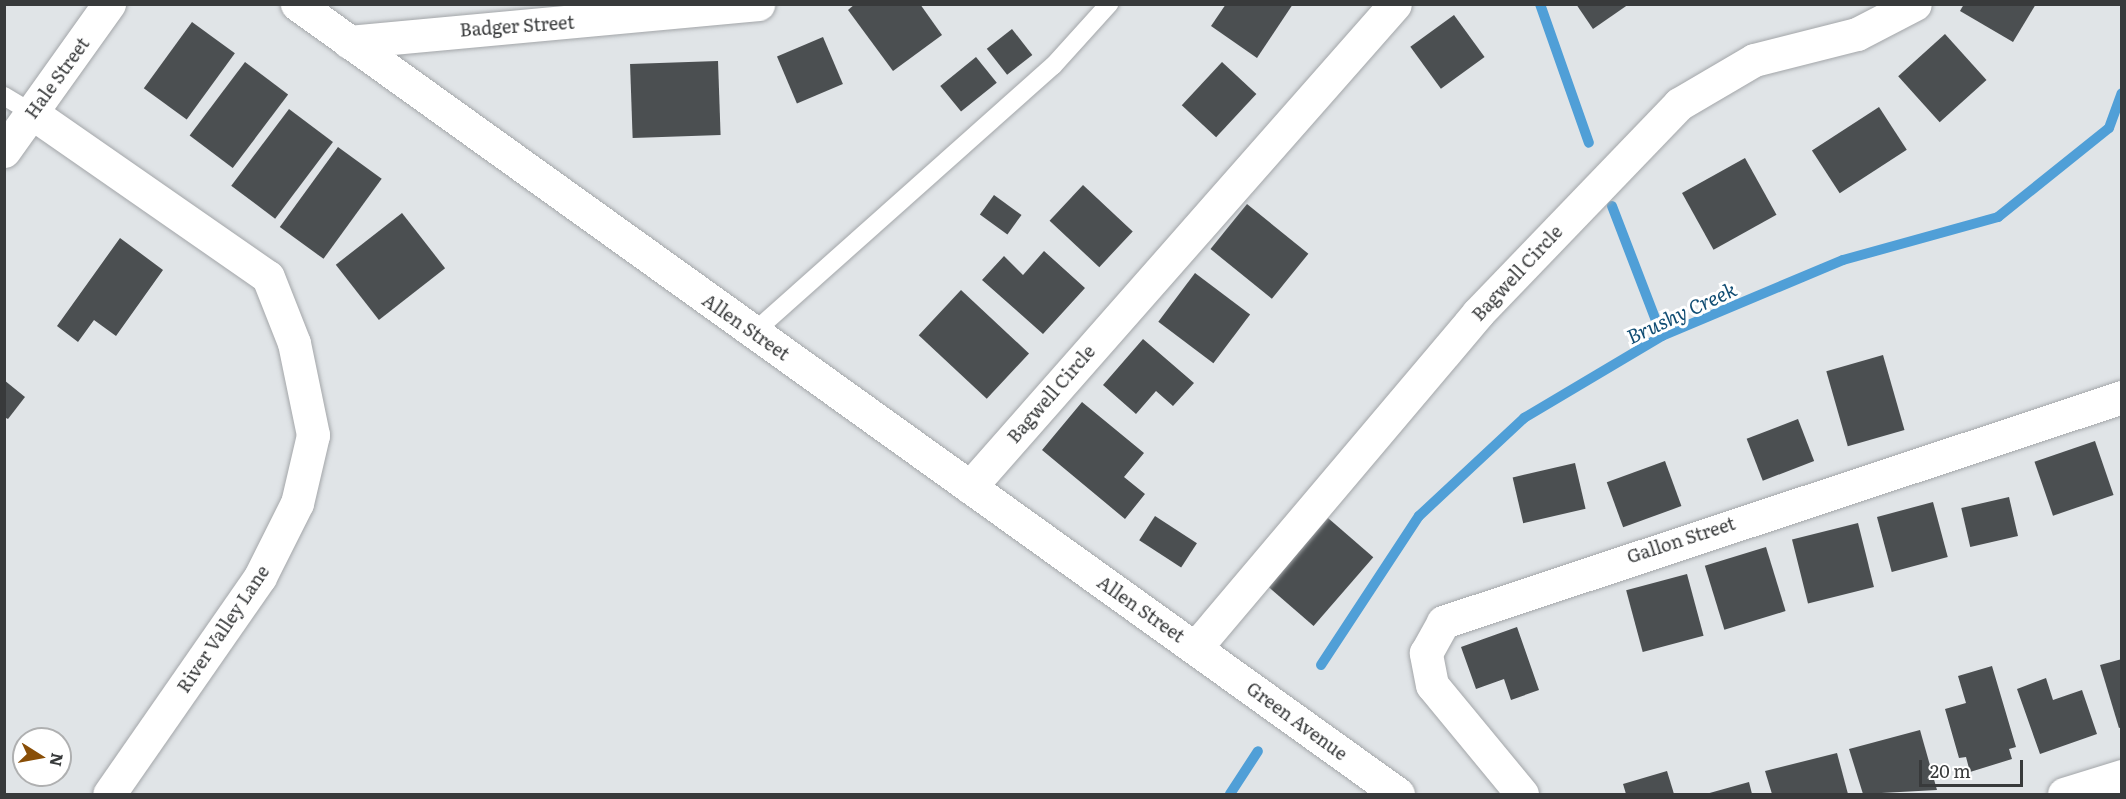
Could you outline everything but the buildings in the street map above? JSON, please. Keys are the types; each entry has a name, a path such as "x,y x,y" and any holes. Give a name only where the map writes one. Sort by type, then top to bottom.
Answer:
{"street":[{"name":"Hale Street","path":"4,151 18,105 110,4"},
{"name":"Allen Street","path":"297,4 1196,647"},
{"name":"Badger Street","path":"349,42 758,4"},
{"name":"Bagwell Circle","path":"970,487 1395,4"},
{"name":"Bagwell Circle","path":"1196,647 1478,313 1679,104 1754,60 1857,34 1915,4"},
{"name":"River Valley Lane","path":"18,105 268,277 294,343 313,435 297,503 261,577 109,795"},
{"name":"Gallon Street","path":"1522,795 1432,686 1426,653 1443,622 2121,397"},
{"name":"Green Avenue","path":"1196,647 1398,795"},
{"path":"2064,795 2121,776"}],"lane":[{"path":"754,332 1053,66 1109,4"}],"waterway":[{"path":"1540,4 1589,143"},
{"name":"Brushy Creek","path":"1321,665 1419,516 1524,418 1662,336 1843,260 1998,217 2109,128 2122,93"},
{"path":"1612,206 1662,336"},
{"name":"Brushy Creek","path":"1230,794 1258,751"}]}
